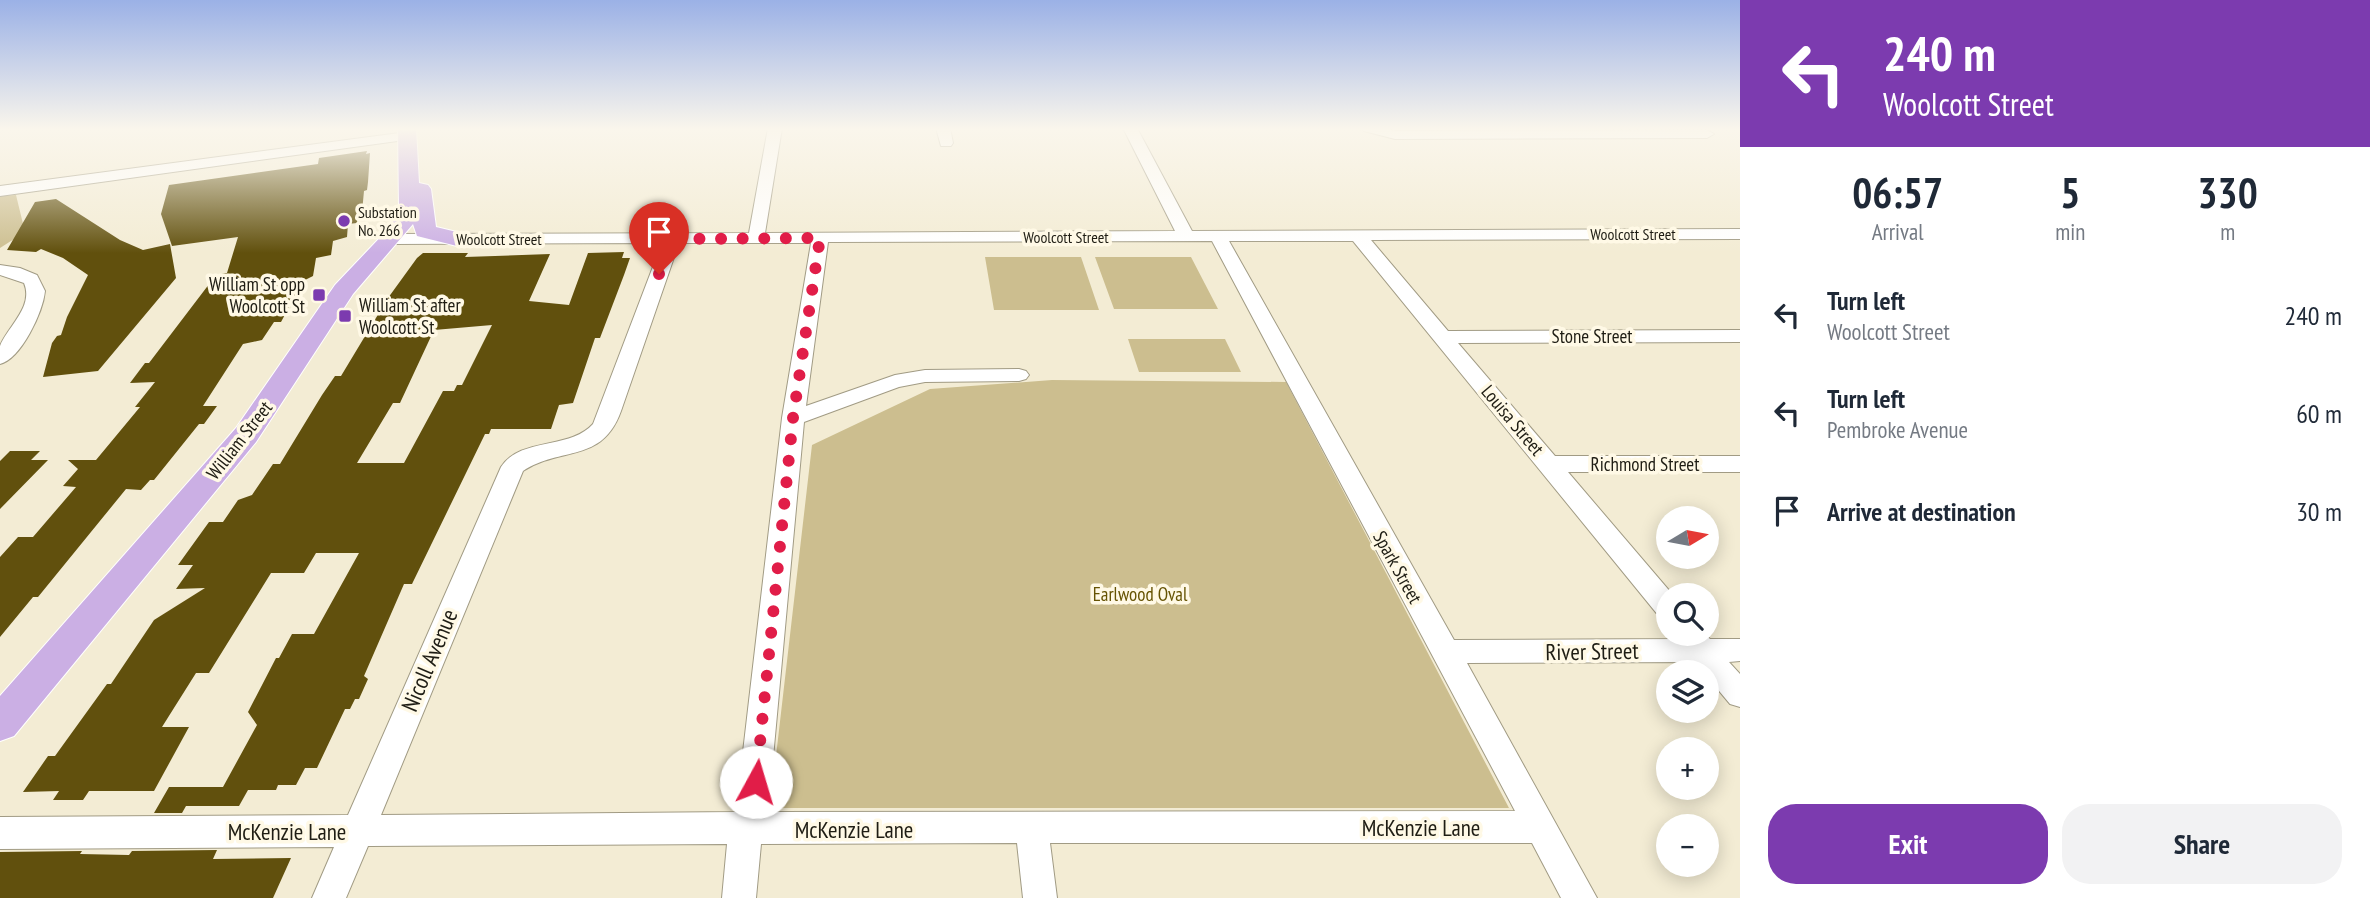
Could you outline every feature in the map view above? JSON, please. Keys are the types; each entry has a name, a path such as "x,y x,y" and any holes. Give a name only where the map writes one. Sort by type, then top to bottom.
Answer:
{"main road":[{"name":"William Street","path":"0,724 246,435 344,290 393,239 409,211 410,170"},
{"path":"410,180 420,186 425,232 457,239"}],"street":[{"path":"0,191 146,170"},
{"path":"756,238 768,170"},
{"path":"1152,170 1186,236"},
{"name":"Woolcott Street","path":"393,239 1740,234"},
{"name":"Louisa Street","path":"1357,235 1656,593"},
{"name":"Spark Street","path":"1218,236 1580,898"},
{"path":"739,898 747,828 753,809 793,418 820,238"},
{"name":"Nicoll Avenue","path":"329,898 513,467 539,452 580,444 597,435 607,420 672,239"},
{"path":"0,270 22,274 32,279 37,288 37,297 23,325 0,358"},
{"name":"Stone Street","path":"1444,337 1740,336"},
{"path":"793,418 895,381 925,376 1020,375"},
{"name":"Richmond Street","path":"1549,464 1740,464"},
{"name":"River Street","path":"1444,652 1656,644"},
{"path":"1699,646 1740,695"},
{"name":"River Street","path":"1718,646 1740,650"},
{"name":"McKenzie Lane","path":"0,833 1541,827"},
{"path":"1032,828 1040,898"}],"green space":[{"path":"16,195 25,232 0,248 0,196"},
{"path":"985,257 1081,257 1099,310 994,310"},
{"path":"1095,257 1191,257 1218,309 1114,309"},
{"path":"1128,339 1225,339 1241,372 1139,372"},
{"name":"Earlwood Oval","path":"1052,380 1286,382 1509,808 770,808 812,445 930,389"}],"building":[{"path":"276,170 369,170 367,190 364,191 362,212 358,213 357,223 348,224 347,237 333,241 331,255 316,258 313,276 303,281 281,322 274,322 262,340 243,344 203,406 217,406 204,424 199,424 154,480 150,480 141,490 126,489 38,597 33,597 0,637 0,557 18,537 33,537 76,487 63,486 78,469 68,460 96,460 140,407 135,407 155,382 130,383 145,363 149,363 216,275 227,273 238,237 172,246 161,214 169,185"},
{"path":"56,199 120,240 143,250 170,244 176,278 98,371 43,377 52,343 61,335 88,275 63,258 41,249 36,252 7,250 35,202"},
{"path":"624,252 622,258 630,258 600,338 595,338 573,403 559,405 551,429 491,429 489,434 485,434 412,584 404,584 364,676 368,679 359,699 355,699 350,709 345,709 317,768 305,768 296,785 278,785 276,790 248,790 239,806 186,806 182,813 154,813 169,787 223,787 257,725 248,712 276,658 279,658 292,634 314,634 359,553 316,553 304,573 271,573 209,673 196,673 162,727 189,727 154,791 89,791 83,800 53,800 59,791 23,792 48,756 55,756 107,684 111,684 154,620 205,588 176,589 193,565 178,565 209,522 223,522 238,500 252,495 273,464 280,464 322,395 335,376 341,376 388,298 417,258 423,253 468,253 465,257 550,254 529,301 569,305 588,253","holes":["492,325 462,385 457,385 454,391 443,391 404,463 357,463 393,403 400,403 434,330"]},
{"path":"10,451 40,451 31,460 48,460 0,509 0,461"},
{"path":"217,850 213,859 291,858 273,898 0,898 0,852 82,851 80,854 129,855 132,851"}],"place":[{"name":"Substation No. 266","path":"344,221"},
{"name":"William St opp Woolcott St","path":"319,295"},
{"name":"William St after Woolcott St","path":"345,316"}],"route":[{"path":"659,274 672,239 820,238 793,418 756,782"}]}
